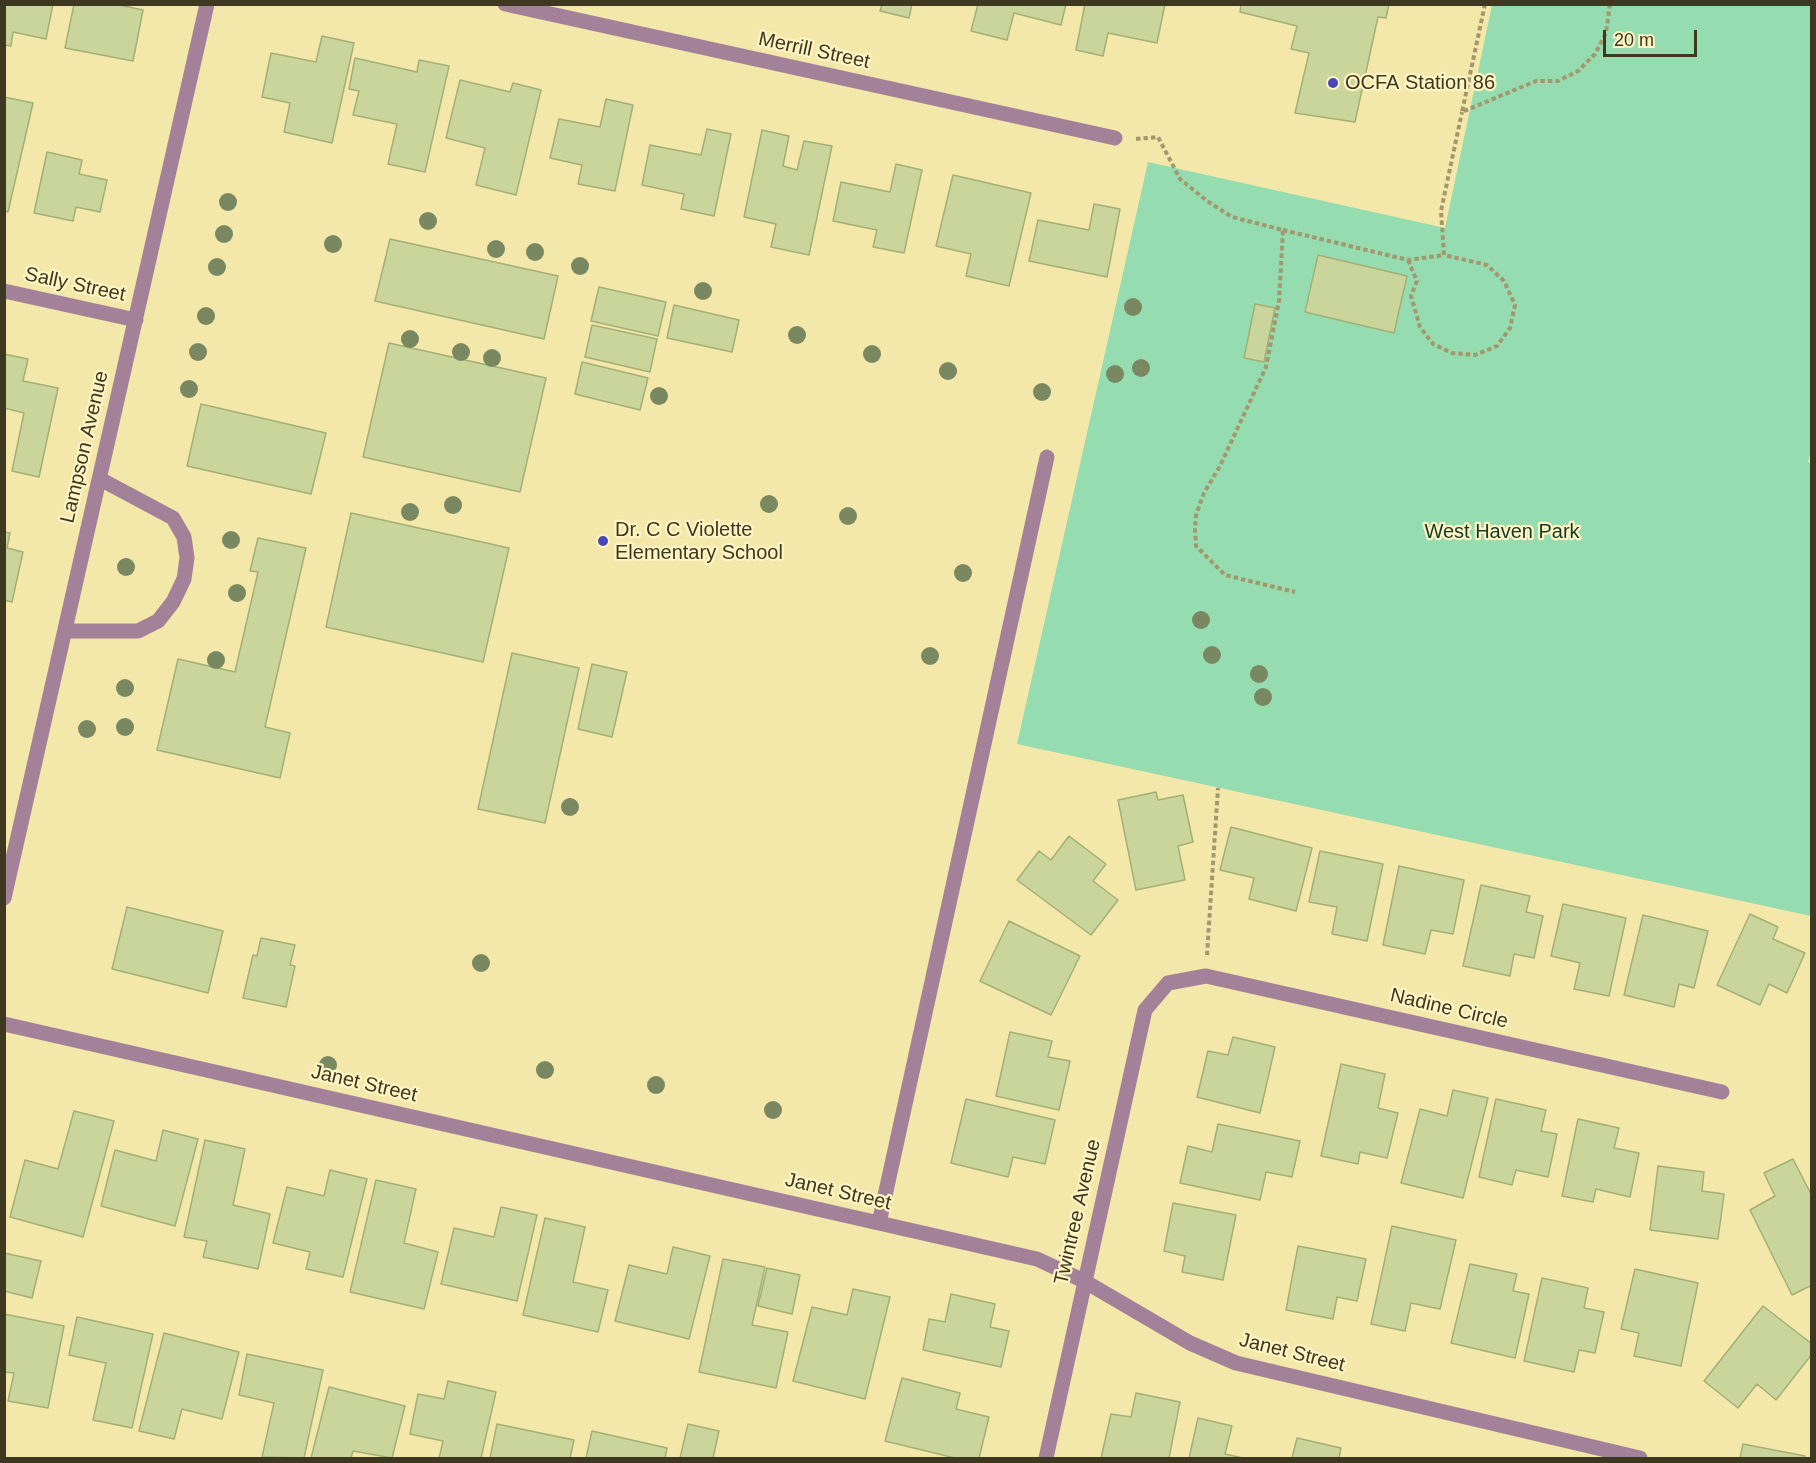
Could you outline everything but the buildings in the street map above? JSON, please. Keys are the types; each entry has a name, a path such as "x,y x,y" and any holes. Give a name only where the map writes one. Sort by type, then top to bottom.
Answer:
{"street":[{"name":"Lampson Avenue","path":"4,898 207,4"},
{"name":"Merrill Street","path":"505,4 1115,138"},
{"name":"Sally Street","path":"4,291 136,320"},
{"path":"879,1223 1047,457"},
{"path":"65,631 138,631 159,621 173,602 184,579 187,558 184,537 173,518 100,478"},
{"name":"Nadine Circle","path":"1168,983 1206,976 1722,1092"},
{"name":"Twintree Avenue","path":"1046,1458 1145,1010 1168,983"},
{"name":"Janet Street","path":"4,1024 1037,1259 1084,1281 1190,1343 1236,1363 1640,1458"}],"path":[{"path":"1444,255 1441,211 1485,4"},
{"path":"1462,112 1536,81 1558,81 1578,71 1595,54 1606,33 1610,4"},
{"path":"1115,138 1158,137 1180,179 1207,201 1232,217 1408,260 1444,255 1487,265 1504,281 1515,305 1510,328 1497,346 1475,355 1452,353 1433,344 1420,327 1411,296 1418,281 1408,260"},
{"path":"1284,230 1279,301 1266,367 1220,466 1204,493 1196,515 1195,530 1196,546 1225,575 1295,592"},
{"path":"1206,976 1218,788"}],"green space":[{"name":"West Haven Park","path":"1492,5 1811,5 1812,447 1808,462 1812,463 1811,916 1017,744 1148,162 1445,228"}],"place":[{"name":"OCFA Station 86","path":"1333,83"},
{"name":"Dr. C C Violette Elementary School","path":"603,541"}]}
